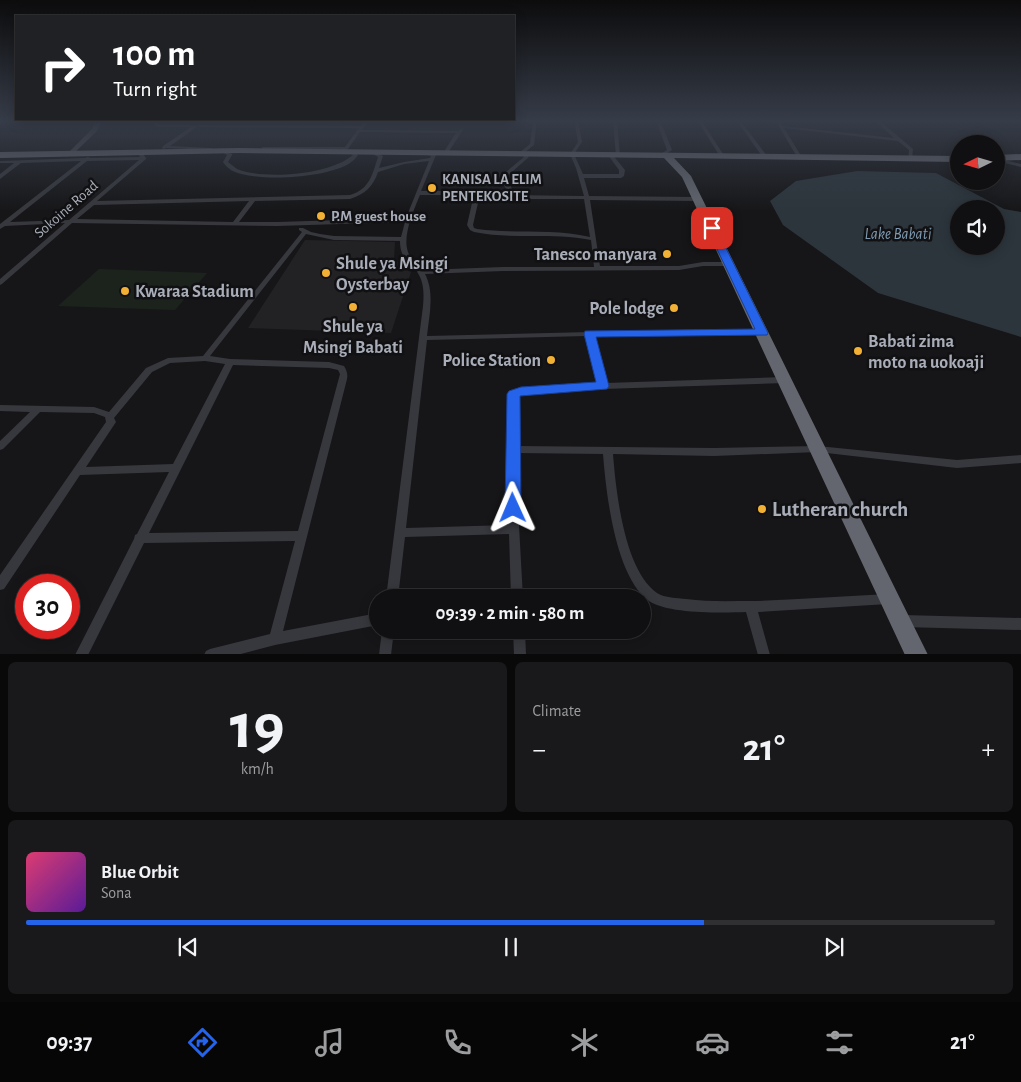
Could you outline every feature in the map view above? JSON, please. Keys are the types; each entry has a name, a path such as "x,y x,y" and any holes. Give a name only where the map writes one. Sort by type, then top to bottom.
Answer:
{"highway":[{"path":"0,156 19,158 71,153 88,156 219,151"},
{"path":"280,151 340,151"},
{"path":"354,151 801,159 950,159"},
{"path":"642,156 665,159 686,176"},
{"path":"664,156 686,176 917,654"},
{"path":"1005,158 1021,157"}],"street":[{"path":"144,154 159,151"},
{"path":"223,151 230,155 225,162 230,168 261,175 284,176 345,165 351,162 356,155 348,151"},
{"path":"504,197 509,189 503,177 527,157 521,153 525,151"},
{"path":"574,151 572,154 582,176 588,197 597,268"},
{"path":"582,176 622,175 622,170 614,155 614,151"},
{"path":"664,156 669,151"},
{"path":"718,151 722,157"},
{"path":"755,158 765,157 760,151"},
{"path":"796,151 801,159"},
{"path":"910,159 911,151"},
{"path":"92,203 352,197 366,190 376,171 381,156 373,152"},
{"path":"393,589 427,306 427,285 421,272 406,257 403,239 408,220 434,155 424,152"},
{"name":"Sokoine Road","path":"0,283 92,203 144,154"},
{"path":"0,162 19,158 88,156"},
{"path":"2,226 88,156"},
{"path":"0,176 19,158"},
{"path":"376,171 404,163 432,159"},
{"path":"1005,162 1021,166"},
{"path":"418,194 697,199"},
{"path":"467,194 474,200 470,225 476,231 558,233 579,235 593,239"},
{"path":"235,224 253,200"},
{"path":"2,226 70,221 235,224 408,220"},
{"path":"297,223 305,232 324,236 403,239"},
{"path":"205,358 305,232"},
{"path":"421,272 503,269 679,268 703,264 728,264"},
{"path":"424,338 589,334 763,333"},
{"path":"589,334 603,386"},
{"path":"0,585 107,429 110,417 149,370 168,361 205,358 230,362 329,365 342,368 344,374 275,639"},
{"path":"81,654 230,362"},
{"path":"516,589 513,528 513,394 516,392 603,386 784,380"},
{"path":"0,408 94,410 105,413 110,417"},
{"path":"0,447 38,409"},
{"path":"513,449 714,452 818,449 957,464 1021,459"},
{"path":"608,451 612,495 623,543 632,569 640,584 654,598 673,605 751,607 891,599"},
{"path":"78,471 175,468"},
{"path":"400,533 513,528"},
{"path":"140,538 301,536"},
{"path":"751,607 764,654"},
{"path":"210,654 369,621"},
{"path":"901,621 1021,624"},
{"path":"386,654 387,639"},
{"path":"519,639 520,654"}],"shaded area":[{"path":"305,240 395,242 394,260 412,269 391,333 248,328"},
{"path":"99,269 207,273 175,310 58,306"}],"water":[{"name":"Lake Babati","path":"857,171 936,173 950,180 950,190 968,190 987,200 950,200 950,255 1005,255 1005,209 1021,212 1021,337 878,293 783,225 770,201 796,181"}],"place":[{"name":"KANISA LA ELIM PENTEKOSITE","path":"432,188"},
{"name":"P.M guest house","path":"321,216"},
{"name":"Tanesco manyara","path":"667,254"},
{"name":"Shule ya Msingi Oysterbay","path":"326,273"},
{"name":"Kwaraa Stadium","path":"125,291"},
{"name":"Shule ya Msingi Babati","path":"353,307"},
{"name":"Pole lodge","path":"674,308"},
{"name":"Babati zima moto na uokoaji","path":"858,351"},
{"name":"Police Station","path":"551,360"},
{"name":"Lutheran church","path":"762,509"}],"route":[{"path":"513,508 513,394 521,391 603,386 598,361 589,334 763,333 712,228"}]}
